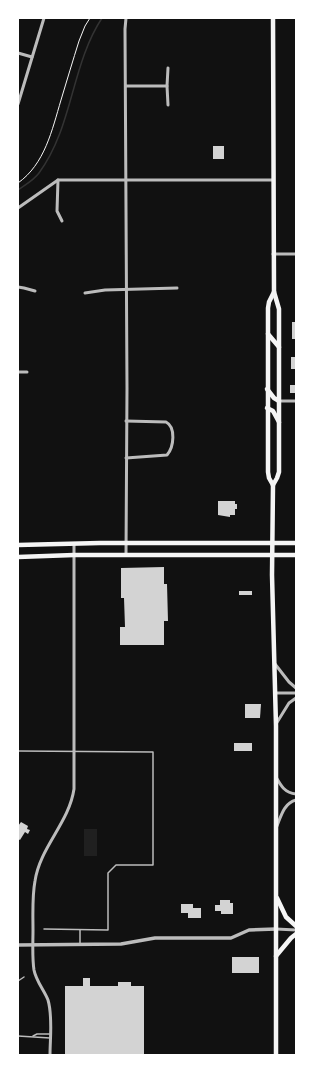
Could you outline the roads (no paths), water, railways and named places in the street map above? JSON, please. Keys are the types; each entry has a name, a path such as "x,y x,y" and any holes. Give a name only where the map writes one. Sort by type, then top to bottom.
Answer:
{"main road":[{"path":"273,18 273,254 274,292 279,309 280,424 278,474 273,485 272,543 276,726 276,1055"},
{"path":"273,485 269,479 268,472 268,305 274,292"},
{"path":"268,334 279,347"},
{"path":"268,389 274,398 279,401"},
{"path":"268,408 274,413 280,424"},
{"path":"18,545 126,543 296,543"},
{"path":"18,557 74,555 296,555"},
{"path":"276,895 286,917 296,926"},
{"path":"276,956 296,934"}],"street":[{"path":"18,104 44,18"},
{"path":"126,18 126,555"},
{"path":"18,53 32,57"},
{"path":"168,68 166,86 168,105"},
{"path":"126,86 166,86"},
{"path":"18,208 58,180 273,180"},
{"path":"58,180 57,211 62,221"},
{"path":"273,254 296,254"},
{"path":"18,287 35,291"},
{"path":"86,293 177,288"},
{"path":"18,372 27,372"},
{"path":"279,401 296,401"},
{"path":"126,421 166,422 170,424 172,440 172,448 168,455 126,458"},
{"path":"50,1055 49,1006 47,998 35,973 33,945 33,896 36,874 40,861 65,818 71,803 74,789 74,544"},
{"path":"274,663 289,682 296,688"},
{"path":"275,693 296,693"},
{"path":"276,726 289,703 296,698"},
{"path":"276,775 285,791 296,794"},
{"path":"276,828 286,807 290,802 296,800"},
{"path":"18,945 123,944 155,938 231,938 249,930 296,930"}],"lane":[{"path":"18,751 153,752 153,865 116,865 108,873 108,930 44,929"},
{"path":"80,930 80,945"},
{"path":"18,981 24,977"},
{"path":"33,1036 36,1034 50,1034"},
{"path":"18,1036 50,1038"}],"waterway":[{"path":"18,190 37,176 50,155 66,116 84,56 92,36 102,18"}]}
